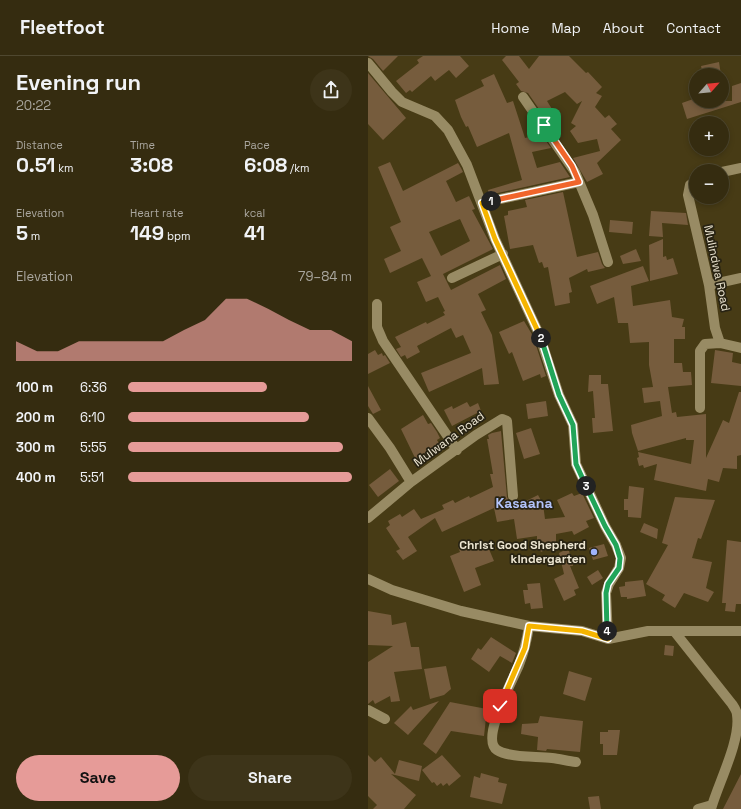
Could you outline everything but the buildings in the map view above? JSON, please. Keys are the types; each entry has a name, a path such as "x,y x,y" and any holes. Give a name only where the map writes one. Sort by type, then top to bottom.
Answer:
{"street":[{"path":"368,63 402,102 435,116 448,130 467,165 495,239 539,334 559,395 573,425 576,464 605,526 616,545 620,558 619,568 608,584 606,593 608,639"},
{"path":"523,97 572,166 608,262"},
{"path":"729,171 741,168"},
{"path":"482,203 579,182"},
{"name":"Mulindwa Road","path":"690,204 709,285 715,328 720,343"},
{"path":"452,278 503,254"},
{"path":"709,285 741,278"},
{"path":"377,304 377,327 383,341 457,450"},
{"path":"700,408 700,351 705,344 720,343 741,348"},
{"path":"368,418 412,482"},
{"name":"Mulwana Road","path":"368,518 412,482 495,422 504,419 507,421 509,438 513,496"},
{"path":"368,579 392,590 460,611 529,626 582,631 608,639 648,631 741,631"},
{"path":"529,626 525,648 500,706 492,735 493,745 496,750 507,754 553,758 576,762"},
{"path":"674,631 720,688 736,712 737,729 712,807 698,809"},
{"path":"368,710 385,719"}],"place":[{"name":"Christ Good Shepherd kindergarten","path":"594,552"}],"district":[{"name":"Kasaana","path":"524,503"}],"route":[{"path":"500,706 518,668 525,648 529,626 582,631 608,639 606,593 608,584 615,577 619,568 620,558 616,545 605,526 576,464 573,425 559,395 539,334 495,239 482,203 579,182 572,166 544,125"}]}
